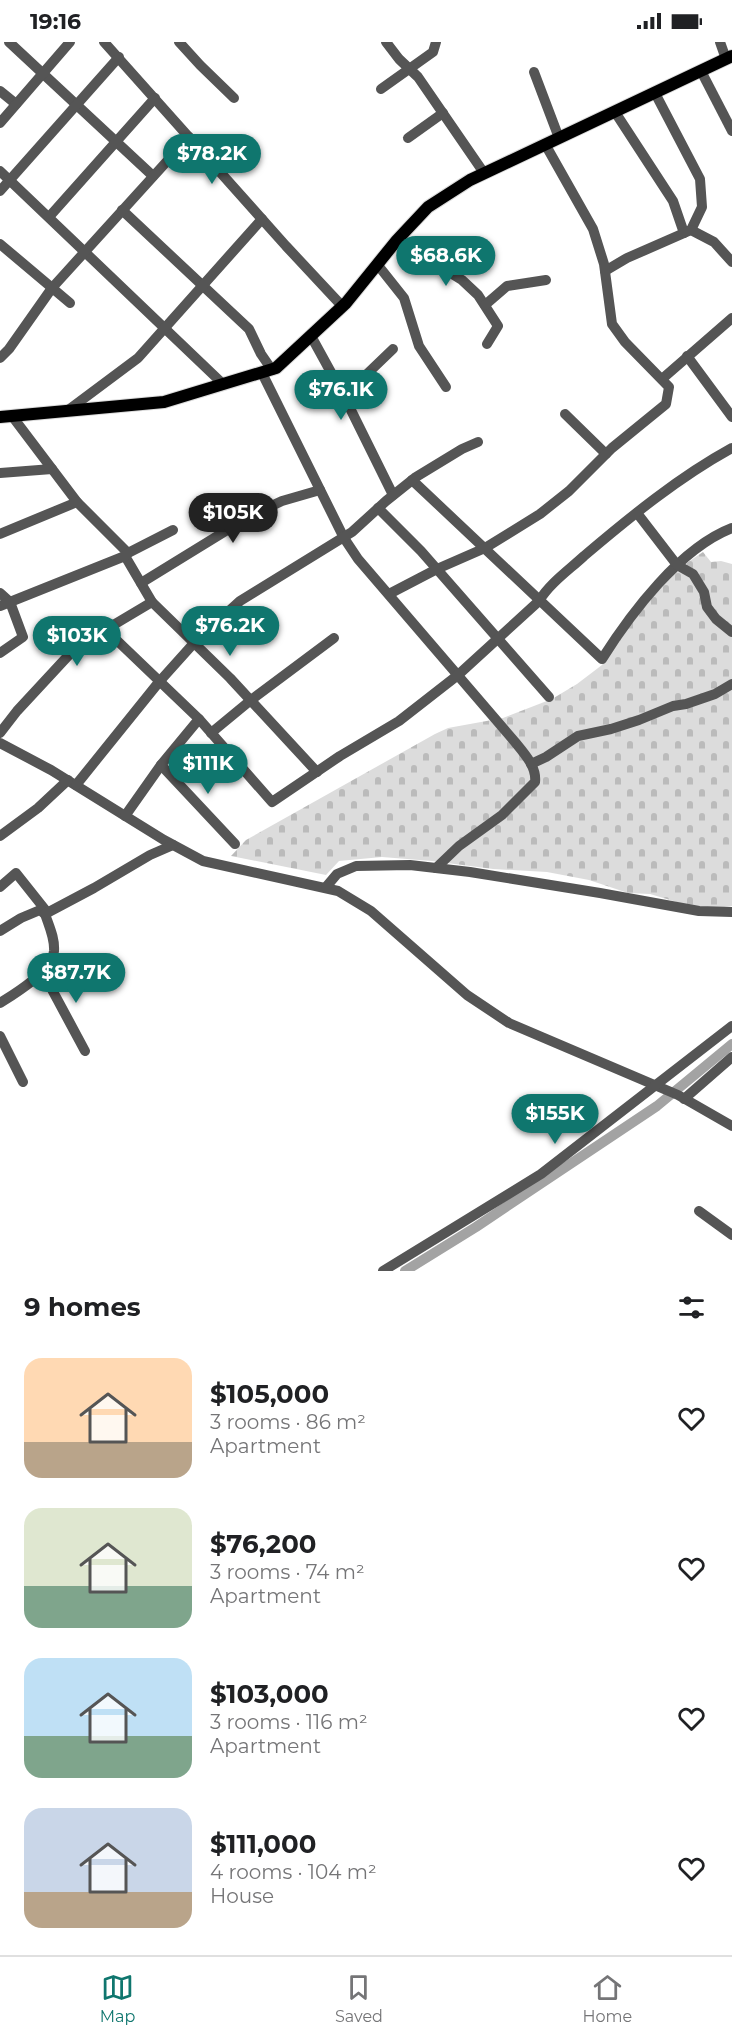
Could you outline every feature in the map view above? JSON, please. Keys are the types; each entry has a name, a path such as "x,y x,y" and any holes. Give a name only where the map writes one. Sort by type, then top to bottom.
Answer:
{"main road":[{"path":"6,416 164,402 276,368 342,306 428,207 484,173 729,58"}],"street":[{"path":"9,42 153,176"},
{"path":"0,123 70,42"},
{"path":"386,42 418,77 484,173"},
{"path":"381,89 433,52 436,42"},
{"path":"720,42 729,58"},
{"path":"106,43 342,306"},
{"path":"181,43 200,66 234,98"},
{"path":"0,191 119,57"},
{"path":"701,71 732,131"},
{"path":"534,72 559,138"},
{"path":"0,91 16,104"},
{"path":"605,271 627,258 688,231 702,207 700,179 655,93"},
{"path":"49,217 155,98"},
{"path":"615,112 673,201 688,231 714,242 732,262"},
{"path":"408,138 443,113"},
{"path":"0,358 9,349 52,288 189,137"},
{"path":"389,594 437,569 485,548 547,508 569,491 606,454 666,404 669,387 625,342 612,324 605,271 593,229 545,144"},
{"path":"0,171 223,384"},
{"path":"122,210 249,328 320,490 344,538 358,559 516,742 531,764 536,778 535,782 491,824 459,846 436,868"},
{"path":"67,411 138,358 262,219"},
{"path":"397,240 462,280 478,295 498,326 487,344"},
{"path":"0,244 70,303"},
{"path":"377,264 404,298 419,346 446,387"},
{"path":"485,305 507,286 546,280"},
{"path":"662,379 732,318"},
{"path":"311,336 344,396 393,495"},
{"path":"344,396 393,349"},
{"path":"687,356 732,417"},
{"path":"565,414 606,454"},
{"path":"6,416 77,502 127,555 152,602 251,700 317,772"},
{"path":"0,836 72,782 194,643 240,601 344,538 412,480 462,448 478,442"},
{"path":"105,628 199,719 272,802 399,721 458,675 539,600 547,589 637,513 664,492 732,448"},
{"path":"0,474 52,469"},
{"path":"412,480 602,659 625,623 677,565 719,533 732,528"},
{"path":"141,583 250,516 282,501 320,490"},
{"path":"0,534 77,502"},
{"path":"378,508 437,569 549,697"},
{"path":"637,513 677,565 693,574 704,592 707,608 732,632"},
{"path":"5,604 127,555 173,530"},
{"path":"0,593 23,637 0,653"},
{"path":"0,733 17,711 80,643 92,633 152,602"},
{"path":"211,733 334,638"},
{"path":"531,764 578,736 639,720 673,706 715,694 732,684"},
{"path":"125,816 161,765 199,719"},
{"path":"0,743 72,782 203,861 338,891 371,911 467,995 493,1013 517,1027 681,1097 732,1126"},
{"path":"161,765 235,844"},
{"path":"46,913 150,855 173,845"},
{"path":"326,887 337,874 356,866 410,865 600,892 699,911 732,912"},
{"path":"0,887 16,873 46,913 54,954 42,971 0,1003"},
{"path":"0,931 40,910 46,913"},
{"path":"42,971 86,1051"},
{"path":"383,1271 541,1174 659,1088 732,1026"},
{"path":"0,1036 23,1082"},
{"path":"681,1097 732,1057"},
{"path":"699,1212 732,1234"}],"green space":[{"path":"703,552 711,562 721,561 732,564 732,906 716,908 690,906 650,894 628,893 589,880 547,872 493,869 382,857 339,861 326,875 231,856 246,840 435,734 448,728 503,718 552,699 577,684 602,665 618,638 676,570"}],"waterway":[{"path":"405,1271 476,1227 657,1106 732,1044"}]}
